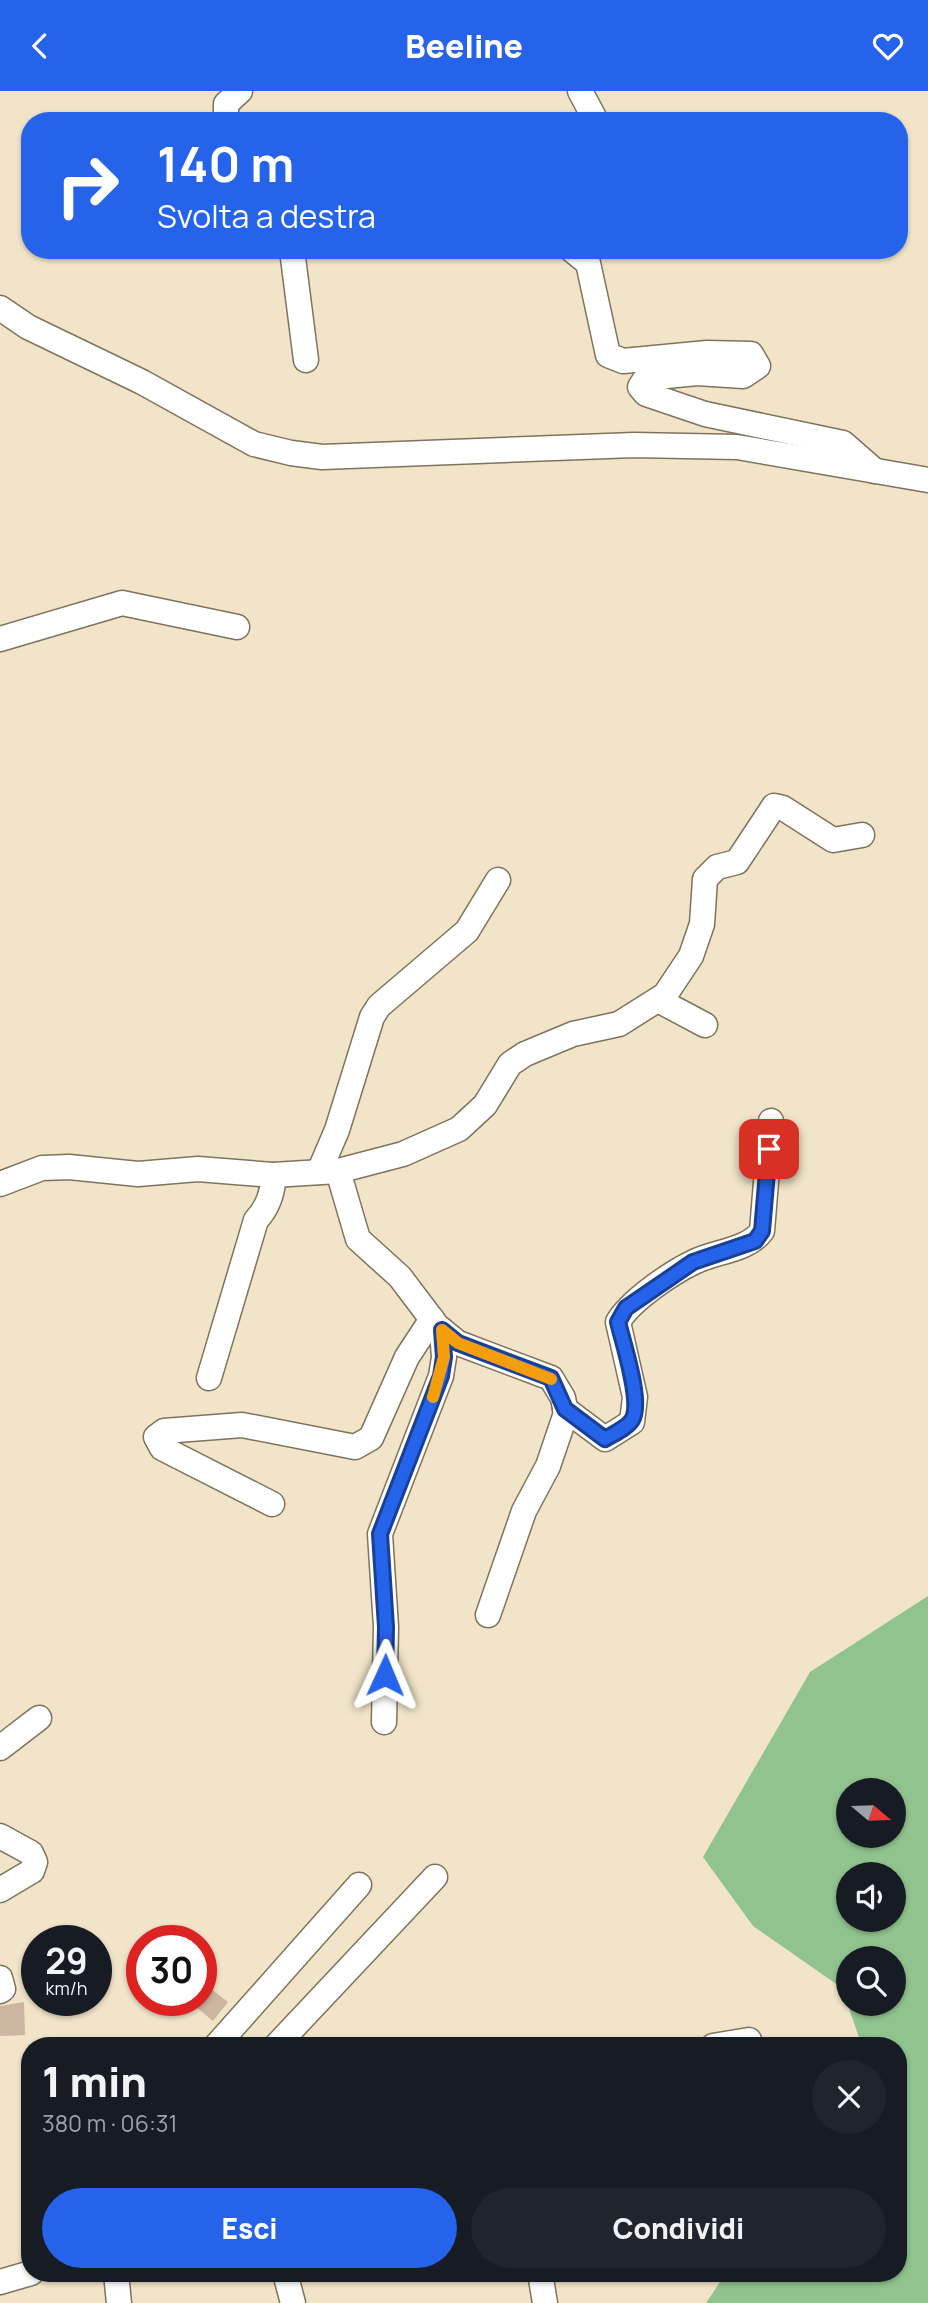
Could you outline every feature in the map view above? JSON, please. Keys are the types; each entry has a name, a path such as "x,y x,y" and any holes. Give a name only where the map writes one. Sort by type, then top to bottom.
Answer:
{"street":[{"path":"226,112 226,104 240,91"},
{"path":"580,91 591,112"},
{"path":"293,259 306,360"},
{"path":"583,259 608,355 623,361 707,353 751,354 758,366 743,376 697,373 646,378 640,387 646,394 705,414 843,443 877,473"},
{"path":"0,307 28,327 142,382 254,444 290,453 322,457 634,445 737,447 928,480"},
{"path":"0,639 122,603 237,627"},
{"path":"0,1184 42,1168 69,1167 138,1174 198,1169 273,1175 329,1171 403,1154 458,1129 485,1105 510,1064 525,1053 573,1034 619,1024 665,995 691,956 702,924 705,879 717,867 737,862 774,806 783,808 833,840 862,835"},
{"path":"498,880 467,931 379,1006 372,1017 337,1130 329,1171 358,1239 400,1277 437,1324 458,1343 551,1378 565,1409 605,1439 632,1422 635,1397 618,1322 626,1308 693,1262 755,1241 762,1231 771,1121"},
{"path":"658,1000 705,1025"},
{"path":"209,1378 256,1220 263,1213 274,1185 273,1175"},
{"path":"272,1504 162,1448 156,1437 164,1431 242,1425 355,1447 371,1438 407,1357 437,1324"},
{"path":"384,1722 386,1627 380,1534 441,1376 444,1357 437,1324"},
{"path":"488,1615 524,1511 548,1466 565,1409"},
{"path":"0,1748 39,1718"},
{"path":"0,1836 31,1853 35,1862 32,1871 0,1890"},
{"path":"285,2037 435,1878"},
{"path":"224,2037 359,1885"},
{"path":"0,1978 3,1989 0,1991"},
{"path":"0,2282 21,2276"},
{"path":"117,2282 119,2303"},
{"path":"287,2282 293,2303"},
{"path":"542,2282 545,2303"}],"green space":[{"path":"928,1596 928,2303 706,2303 720,2282 907,2282 907,2037 859,2037 852,2016 906,2016 906,1946 836,1946 836,1984 753,1926 703,1857 810,1672"}],"building":[{"path":"217,1993 228,2002 217,2016"},
{"path":"21,2002 25,2035 0,2036 0,2006"}],"slow traffic":[{"path":"433,1397 441,1376 444,1357 442,1330 458,1343 551,1379"}],"route":[{"path":"385,1675 386,1627 380,1534 441,1376 444,1357 442,1330 458,1343 551,1378 563,1398 565,1409 605,1439 632,1422 635,1412 635,1397 618,1322 626,1308 693,1262 755,1241 762,1231 769,1149"}]}
